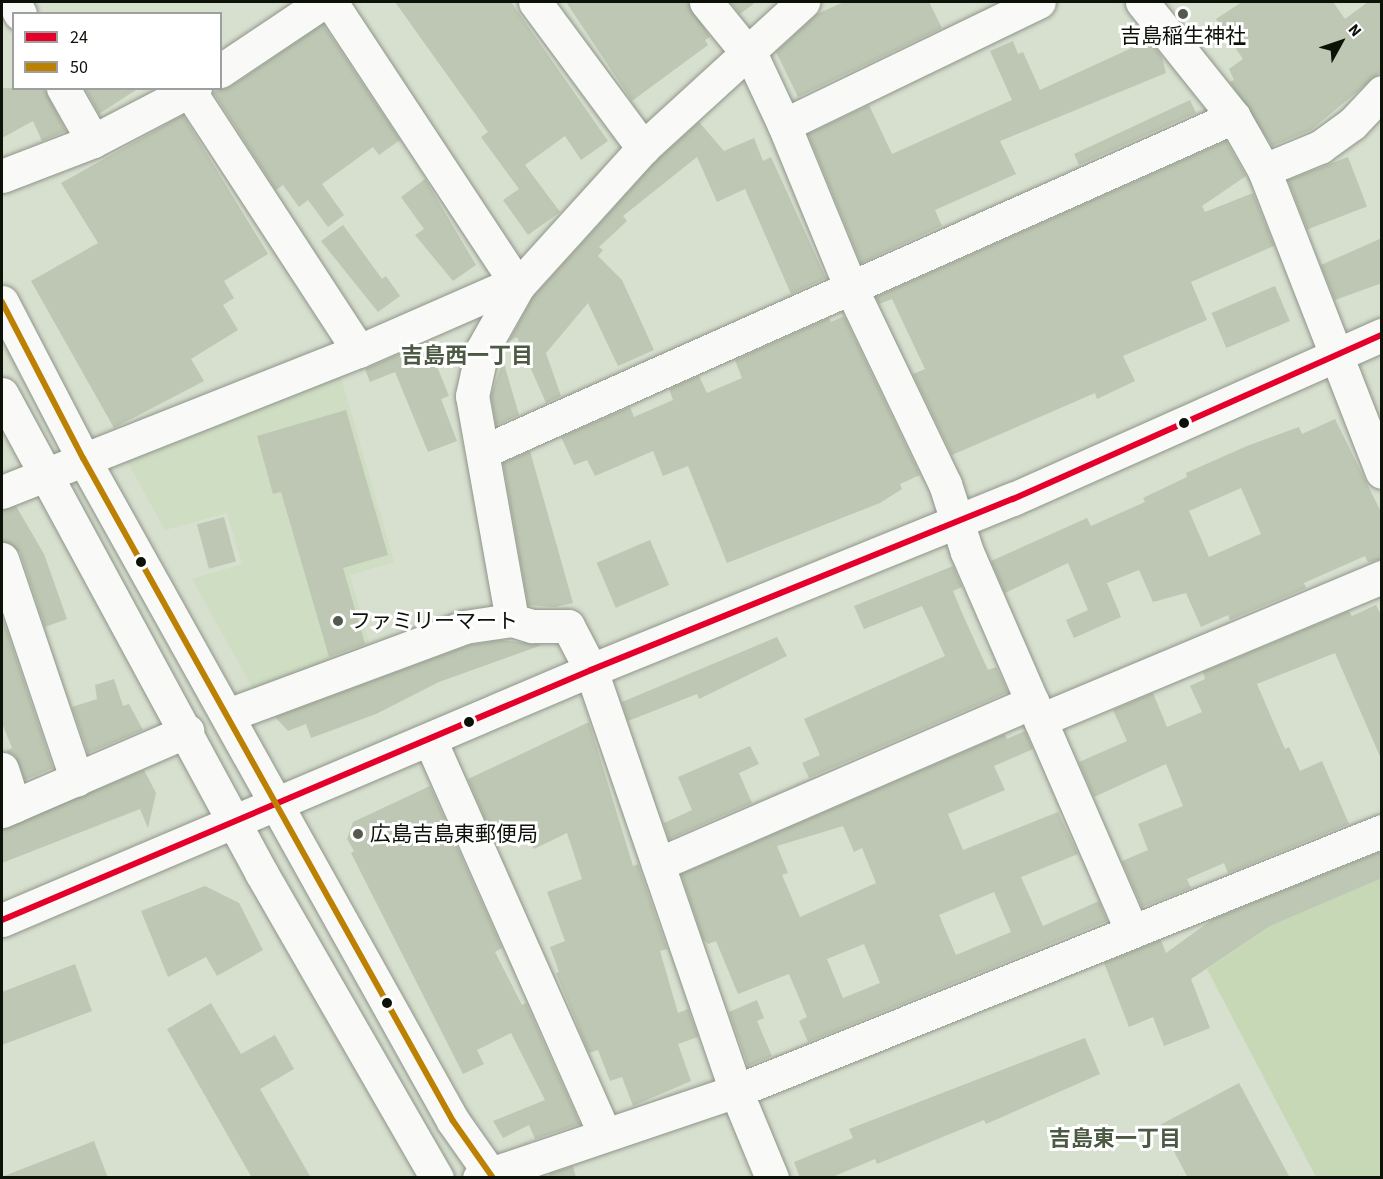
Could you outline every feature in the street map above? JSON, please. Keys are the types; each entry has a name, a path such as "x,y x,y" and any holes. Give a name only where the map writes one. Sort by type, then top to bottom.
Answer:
{"street":[{"path":"535,2 643,148"},
{"path":"706,2 744,54 754,61 784,125 850,286 960,521 967,552 1132,931"},
{"path":"512,620 484,451 472,396 482,350 518,286 643,148 803,2"},
{"path":"784,125 1039,2"},
{"path":"1142,2 1234,117 1264,170 1333,355 1382,472"},
{"path":"222,70 313,5 518,286"},
{"path":"64,90 93,141"},
{"path":"2,176 93,141 192,90 358,351"},
{"path":"1264,170 1320,147 1352,124 1382,92"},
{"path":"484,451 850,286 1234,117"},
{"path":"2,492 358,351 501,289 518,286"},
{"path":"2,302 83,458 453,1121 487,1176 736,1091 1382,831"},
{"path":"2,920 591,670 960,521 1382,334"},
{"path":"2,394 187,731 233,821 437,1178"},
{"path":"2,559 76,780"},
{"path":"658,864 1036,711 1382,577"},
{"path":"228,715 464,627 512,620 532,626 568,626 591,670 736,1091 772,1178"},
{"path":"2,769 8,809 187,731"},
{"path":"430,740 605,1135"}],"shaded area":[{"path":"337,364 394,562 350,575 372,654 257,696 192,579 242,564 227,513 165,530 122,452"},
{"path":"1381,878 1381,1177 1316,1177 1207,969 1270,926"}],"building":[{"path":"395,2 511,2 608,141 581,160 565,136 525,165 560,212 528,235 503,200 519,189 481,137 488,132"},
{"path":"566,2 688,2 710,37 705,40 708,45 632,101"},
{"path":"730,2 756,2 740,14"},
{"path":"844,2 929,2 942,28 798,97 776,52 817,14"},
{"path":"1242,2 1333,2 1345,19 1368,2 1382,2 1382,71 1311,130 1272,146 1230,82 1234,80 1229,69 1243,59 1216,19"},
{"path":"323,24 400,140 379,155 373,147 322,184 344,215 328,227 308,200 299,207 283,185 276,190 213,92 230,87"},
{"path":"1149,40 1162,57 1166,73 1000,141 1016,174 935,210 942,226 861,263 808,134 869,105 892,154 1012,100 990,51 1013,41 1018,54 1023,52 1040,90"},
{"path":"2,88 45,90 66,131 42,141 33,121 2,138"},
{"path":"86,90 136,90 99,114"},
{"path":"1190,100 1196,113 1079,165 1074,154"},
{"path":"183,115 268,254 224,281 234,298 223,305 238,330 191,359 204,381 114,428 31,281 98,243 61,183"},
{"path":"699,122 724,151 754,138 763,161 771,157 826,278 791,294 745,189 717,202 697,157 623,216 627,221 599,247 603,250 598,256 622,280 654,350 618,366 588,303 546,353 561,396 546,403 517,337 509,341 533,297 656,161"},
{"path":"1226,141 1246,176 1202,206 1205,212 1253,193 1274,246 1191,282 1207,320 1123,356 1135,381 1097,399 1095,393 952,455 913,374 925,369 892,299 879,304 876,297"},
{"path":"1348,157 1367,206 1307,229 1288,180"},
{"path":"425,179 476,265 453,281 415,235 424,229 401,197"},
{"path":"343,225 382,279 386,276 400,296 378,312 321,241"},
{"path":"1382,238 1382,283 1335,300 1321,265"},
{"path":"1275,286 1290,321 1226,348 1211,313"},
{"path":"844,316 920,475 900,484 902,489 880,503 727,563 688,466 663,476 653,451 595,476 587,460 574,465 561,437 630,407 634,417 673,400 669,389 699,376 707,393 742,378 735,360 829,318 831,322"},
{"path":"427,342 449,396 441,399 457,441 428,452 395,372 370,382 365,369"},
{"path":"503,360 519,415 496,425 491,396"},
{"path":"346,410 388,555 343,568 365,644 329,657 281,492 273,494 257,436"},
{"path":"1335,419 1382,514 1382,559 1368,562 1365,556 1304,583 1306,588 1230,620 1228,615 1201,627 1186,593 1153,602 1139,570 1107,583 1121,617 1074,638 1066,620 1088,610 1068,563 1005,593 991,561 1087,518 1091,526 1145,502 1143,498 1187,477 1186,473 1247,446 1299,427 1302,434","holes":["1241,488 1261,534 1209,557 1189,511"]},
{"path":"530,451 573,603 555,607 528,605 503,463"},
{"path":"16,506 44,554 67,619 45,627 20,552 2,541 2,510"},
{"path":"224,517 236,561 209,569 197,524"},
{"path":"650,540 669,585 616,608 597,563"},
{"path":"953,566 962,587 953,591 962,613 988,670 996,667 1008,692 809,778 802,763 820,755 804,719 945,656 922,606 864,629 854,606"},
{"path":"1376,605 1382,617 1382,761 1335,653 1257,684 1285,749 1289,747 1300,771 1322,761 1349,824 1228,873 1224,863 1187,879 1191,888 1142,907 1122,861 1148,850 1138,824 1183,806 1166,764 1094,797 1079,762 1127,741 1113,710 1153,693 1167,727 1202,712 1190,686 1205,679 1203,672 1349,611 1352,616"},
{"path":"2,616 53,768 25,780 15,756 6,751 12,748 2,723"},
{"path":"777,637 787,656 699,699 697,694 628,721 622,702"},
{"path":"501,640 542,645 439,682 376,714 311,738 306,724 288,731 275,717 469,645"},
{"path":"114,679 123,706 129,704 143,730 88,753 72,707 97,699 95,685"},
{"path":"589,722 633,866 638,864 667,949 660,951 678,1013 688,1009 698,1037 678,1044 691,1081 633,1106 622,1077 610,1081 598,1050 589,1053 556,973 559,972 550,947 565,941 547,892 582,879 567,833 534,849 522,824 493,837 468,779"},
{"path":"1025,731 1033,749 994,766 1005,790 948,814 963,850 1058,812 1078,854 1021,877 1043,926 1099,901 1107,921 808,1042 799,1021 807,1017 789,974 738,994 716,941 708,944 703,939 681,874 1005,734 1007,739","holes":["843,826 854,852 862,848 876,883 800,917 782,875 788,873 777,846","994,892 1011,932 956,955 939,915","864,944 880,983 843,998 827,959"]},
{"path":"750,746 759,764 739,773 752,803 669,839 664,823 692,810 678,777"},
{"path":"144,770 156,793 148,828 140,809 2,863 2,829"},
{"path":"430,786 502,948 495,952 522,1005 526,1003 580,1124 535,1139 529,1125 503,1138 493,1121 545,1100 511,1033 477,1050 484,1064 463,1074 351,853 354,851 347,839 353,822"},
{"path":"1382,851 1382,878 1270,926 1191,979 1210,1028 1164,1046 1153,1017 1129,1027 1104,963 1161,940 1166,953 1213,919"},
{"path":"205,886 239,903 263,950 217,976 206,957 168,977 141,911"},
{"path":"75,964 92,1011 2,1045 2,992"},
{"path":"757,1000 764,1018 757,1021 772,1056 748,1066 729,1012"},
{"path":"211,1003 241,1054 275,1035 294,1069 260,1089 311,1178 252,1178 167,1029"},
{"path":"1085,1038 1100,1074 986,1124 984,1120 877,1164 875,1159 830,1178 800,1178 794,1162 853,1138 849,1129"},
{"path":"1239,1083 1290,1178 1188,1178 1160,1125"},
{"path":"94,1141 108,1178 5,1178 4,1176"},
{"path":"573,1166 576,1178 550,1178 549,1174"}],"transit line":[{"name":"50","path":"2,302 83,458 453,1121 493,1178"},
{"name":"24","path":"2,920 591,670 1013,499 1382,335"}],"place":[{"name":"吉島稲生神社","path":"1183,14"},
{"name":"ファミリーマート","path":"338,621"},
{"name":"広島吉島東郵便局","path":"358,834"}],"district":[{"name":"吉島西一丁目","path":"467,357"},
{"name":"吉島東一丁目","path":"1115,1140"}]}
